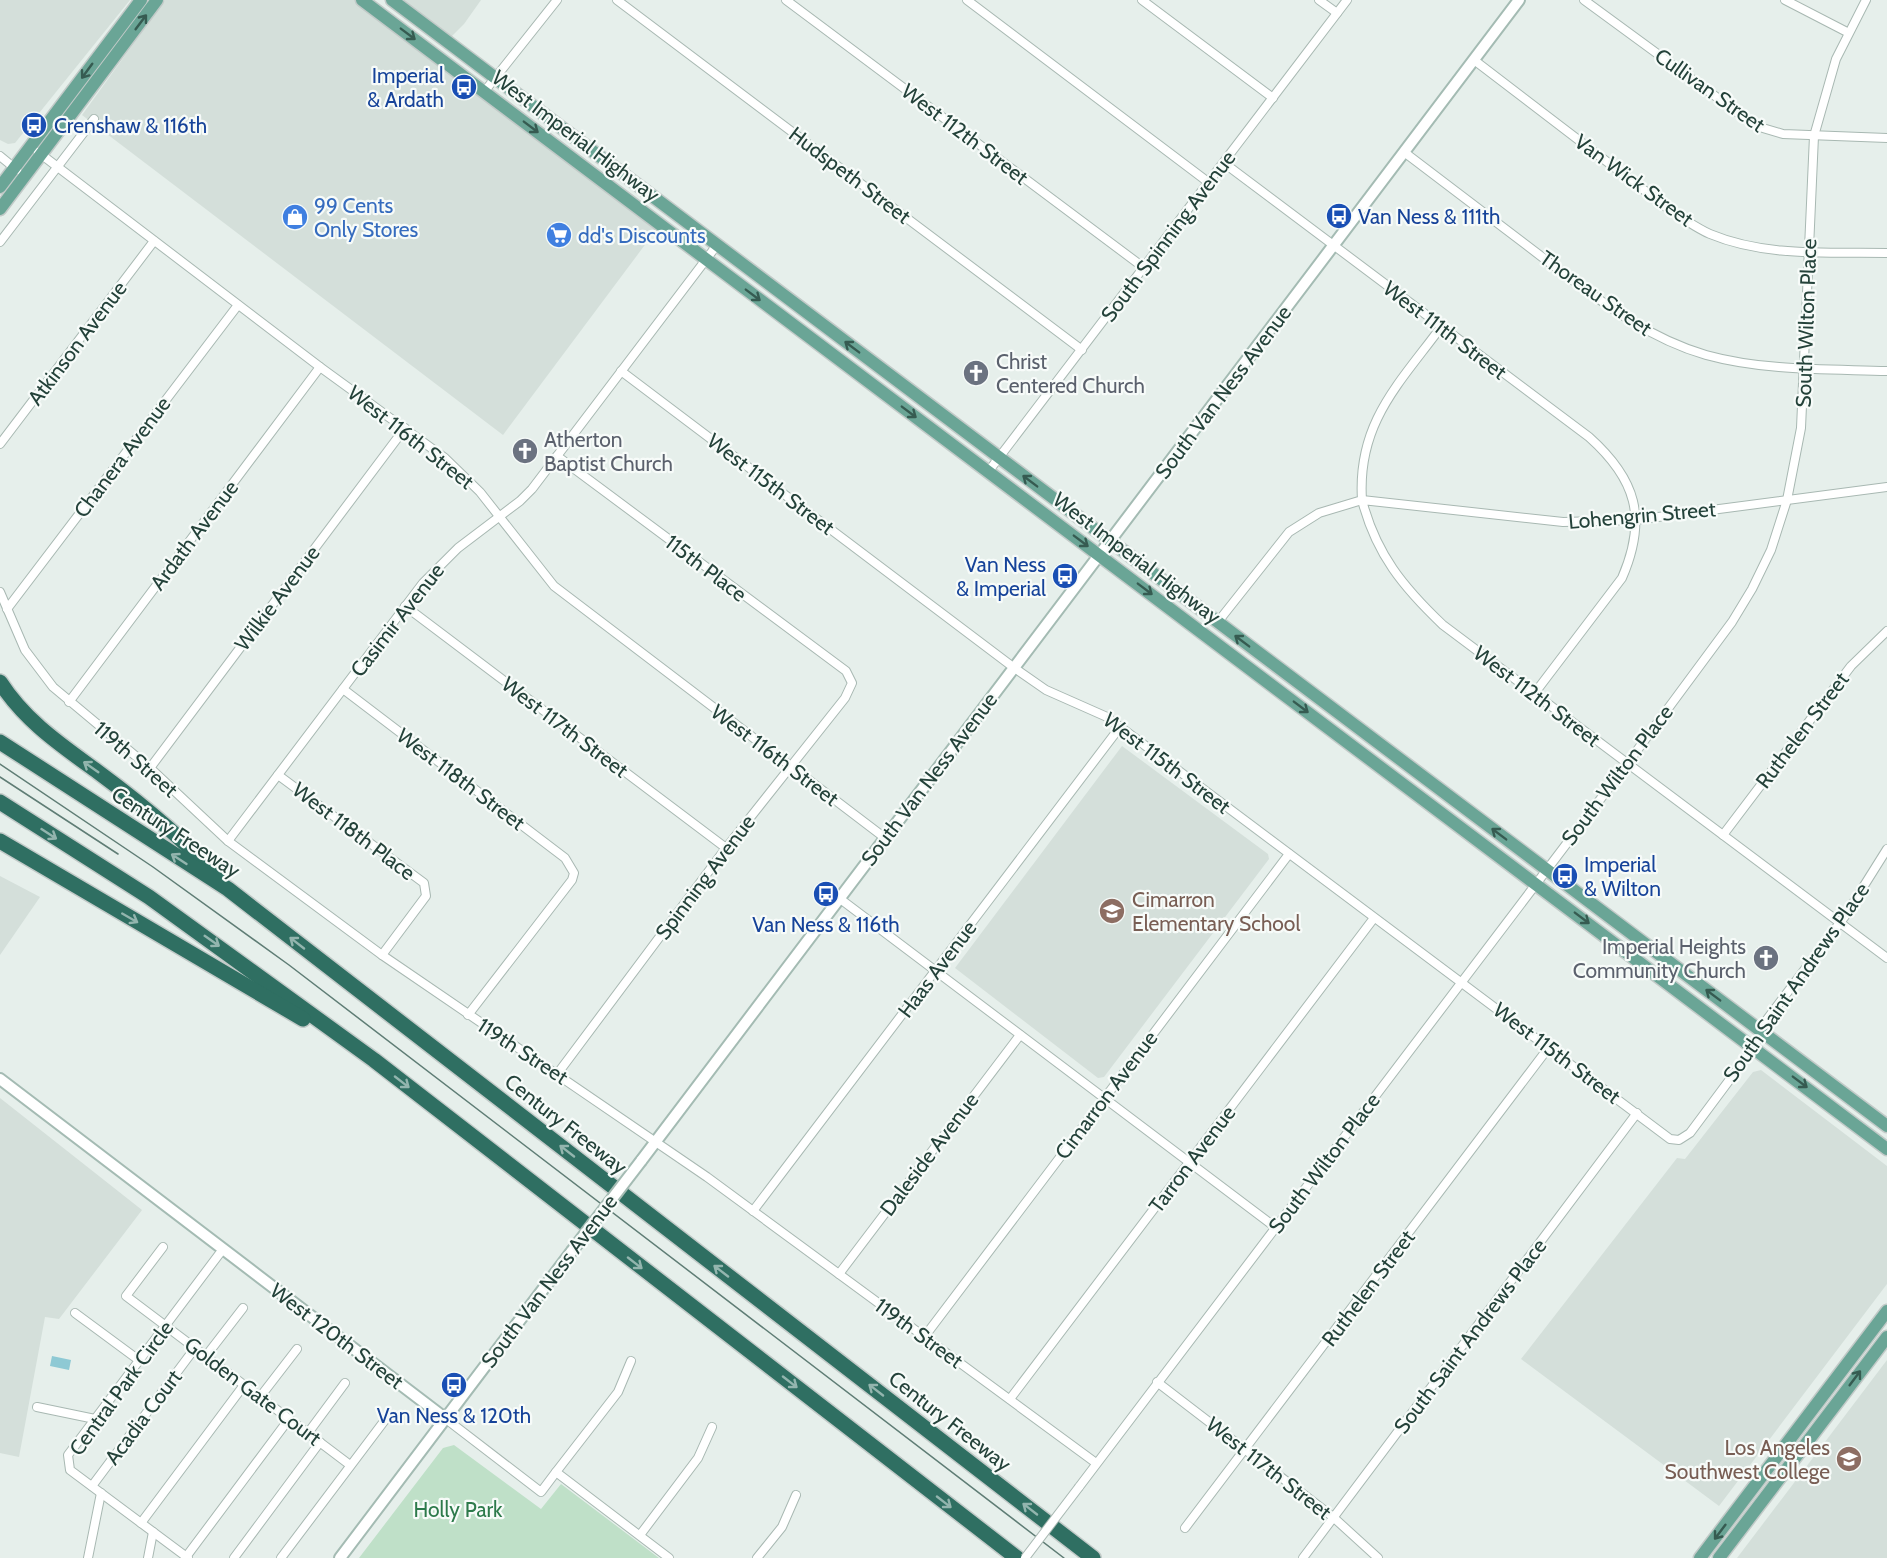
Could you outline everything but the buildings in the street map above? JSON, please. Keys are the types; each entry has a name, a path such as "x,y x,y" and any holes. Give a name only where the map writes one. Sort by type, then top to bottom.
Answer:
{"highway":[{"path":"0,682 15,702 52,740 99,773 195,852 228,889"},
{"name":"Century Freeway","path":"0,742 228,889 1093,1558"},
{"path":"0,802 149,897 374,1060 1017,1558"},
{"path":"0,842 374,1060"}],"main road":[{"path":"0,187 141,0"},
{"path":"0,210 157,0"},
{"name":"West Imperial Highway","path":"362,0 1887,1149"},
{"name":"West Imperial Highway","path":"392,0 1887,1126"},
{"name":"South Van Ness Avenue","path":"340,1558 1519,0"},
{"name":"West 120th Street","path":"0,1078 446,1419"},
{"path":"1700,1558 1887,1311"},
{"path":"1719,1558 1887,1337"}],"street":[{"path":"484,92 557,0"},
{"name":"Hudspeth Street","path":"617,0 1082,350"},
{"name":"West 112th Street","path":"786,0 1143,267"},
{"path":"967,0 1208,182"},
{"path":"1142,0 1273,98"},
{"path":"1319,0 1337,13"},
{"name":"South Spinning Avenue","path":"988,472 1347,0"},
{"name":"Cullivan Street","path":"1584,0 1756,126 1770,132 1887,138"},
{"path":"1785,0 1847,33"},
{"name":"South Wilton Place","path":"1025,1558 1627,764 1732,622 1752,590 1771,550 1787,500 1802,428 1814,136 1836,59 1847,33 1866,0"},
{"name":"Van Wick Street","path":"1474,60 1674,213 1709,233 1738,244 1769,250 1887,253"},
{"path":"0,242 94,119"},
{"name":"West 116th Street","path":"31,147 463,474 554,586 885,838"},
{"name":"Thoreau Street","path":"1404,152 1616,312 1640,326 1705,354 1745,363 1806,369 1887,370"},
{"path":"0,156 25,176"},
{"name":"West 111th Street","path":"1224,163 1610,456 1623,475 1633,497 1635,520 1634,541 1622,578 1534,694"},
{"name":"Atkinson Avenue","path":"0,444 154,241"},
{"name":"Casimir Avenue","path":"228,841 437,566 520,501 557,456 717,245"},
{"name":"Chanera Avenue","path":"6,609 238,305"},
{"path":"1217,622 1289,532 1318,513 1362,500 1364,454 1376,416 1441,327"},
{"name":"Ardath Avenue","path":"69,702 320,367"},
{"name":"West 115th Street","path":"621,371 1013,667 1046,690 1096,710 1120,727 1670,1139 1679,1140"},
{"name":"Wilkie Avenue","path":"150,768 405,428"},
{"name":"115th Place","path":"557,456 846,671 852,683"},
{"name":"Lohengrin Street","path":"1362,500 1563,522 1635,520 1887,488"},
{"name":"West 112th Street","path":"1362,500 1369,528 1381,553 1420,603 1443,624 1887,958"},
{"name":"119th Street","path":"0,592 25,651 39,672 69,702 150,768 228,841 382,955 656,1140 1096,1463"},
{"name":"West 117th Street","path":"405,606 726,848"},
{"name":"Ruthelen Street","path":"1723,835 1851,666 1873,642 1887,631"},
{"name":"Spinning Avenue","path":"558,1073 726,848 850,691 852,683"},
{"name":"West 118th Street","path":"342,689 565,858 574,873 572,880 468,1015"},
{"name":"Haas Avenue","path":"753,1211 1120,727"},
{"name":"West 118th Place","path":"278,775 418,878 426,890 422,903 382,955"},
{"name":"South Saint Andrews Place","path":"1679,1140 1690,1133 1754,1047 1760,1029 1839,924 1887,849"},
{"name":"Cimarron Avenue","path":"925,1336 1289,854"},
{"path":"839,898 1275,1227"},
{"name":"Tarron Avenue","path":"1010,1399 1374,918"},
{"name":"Daleside Avenue","path":"839,1274 1020,1035"},
{"name":"Ruthelen Street","path":"1185,1528 1549,1047"},
{"name":"South Saint Andrews Place","path":"1303,1558 1637,1113"},
{"name":"Golden Gate Court","path":"163,1247 126,1296 350,1465"},
{"name":"Central Park Circle","path":"187,1558 70,1470 68,1455 224,1249"},
{"name":"Acadia Court","path":"206,1356 243,1308"},
{"path":"75,1313 140,1360"},
{"name":"Acadia Court","path":"92,1486 195,1348"},
{"path":"260,1397 297,1349"},
{"path":"631,1362 618,1392 556,1472 669,1558"},
{"name":"West 117th Street","path":"1157,1382 1333,1517 1378,1558"},
{"path":"308,1433 345,1383"},
{"path":"141,1523 244,1385"},
{"path":"37,1407 95,1419"},
{"path":"281,1558 388,1416"},
{"path":"187,1558 290,1419"},
{"name":"West 120th Street","path":"446,1419 542,1492 556,1472"},
{"path":"640,1535 698,1458 712,1427"},
{"path":"234,1558 320,1442"},
{"path":"88,1558 101,1493"},
{"path":"757,1558 782,1527 796,1495"},
{"path":"148,1558 153,1532"}],"shaded area":[{"path":"0,0 130,0 15,143 8,144 0,140"},
{"path":"165,0 357,0 659,226 503,435 82,115"},
{"path":"398,0 481,0 464,24 450,38"},
{"name":"Cimarron Elementary School","path":"1122,746 1268,854 1269,859 1104,1077 1098,1078 955,968"},
{"path":"0,876 40,897 0,955"},
{"path":"1761,1070 1887,1166 1887,1284 1719,1506 1521,1359 1677,1158 1685,1159 1753,1072"},
{"path":"0,1098 142,1210 59,1319 45,1317 19,1457 0,1453"},
{"name":"Los Angeles Southwest College","path":"1887,1360 1887,1558 1737,1558"}],"green space":[{"name":"Holly Park","path":"454,1445 541,1509 561,1484 659,1558 359,1558 443,1448"}],"water":[{"path":"52,1356 71,1360 69,1370 50,1366"}],"tram line":[{"path":"0,764 153,867 289,965 1064,1558"},
{"path":"0,777 118,854"}],"place":[{"name":"Imperial & Ardath","path":"464,87"},
{"name":"Crenshaw & 116th","path":"34,125"},
{"name":"Van Ness & 111th","path":"1339,216"},
{"name":"99 Cents Only Stores","path":"295,217"},
{"name":"dd's Discounts","path":"559,235"},
{"name":"Christ Centered Church","path":"976,373"},
{"name":"Atherton Baptist Church","path":"525,451"},
{"name":"Van Ness & Imperial","path":"1065,576"},
{"name":"Imperial & Wilton","path":"1565,876"},
{"name":"Van Ness & 116th","path":"826,894"},
{"name":"Cimarron Elementary School","path":"1112,911"},
{"name":"Imperial Heights Community Church","path":"1766,958"},
{"name":"Van Ness & 120th","path":"454,1385"},
{"name":"Los Angeles Southwest College","path":"1849,1459"}]}
